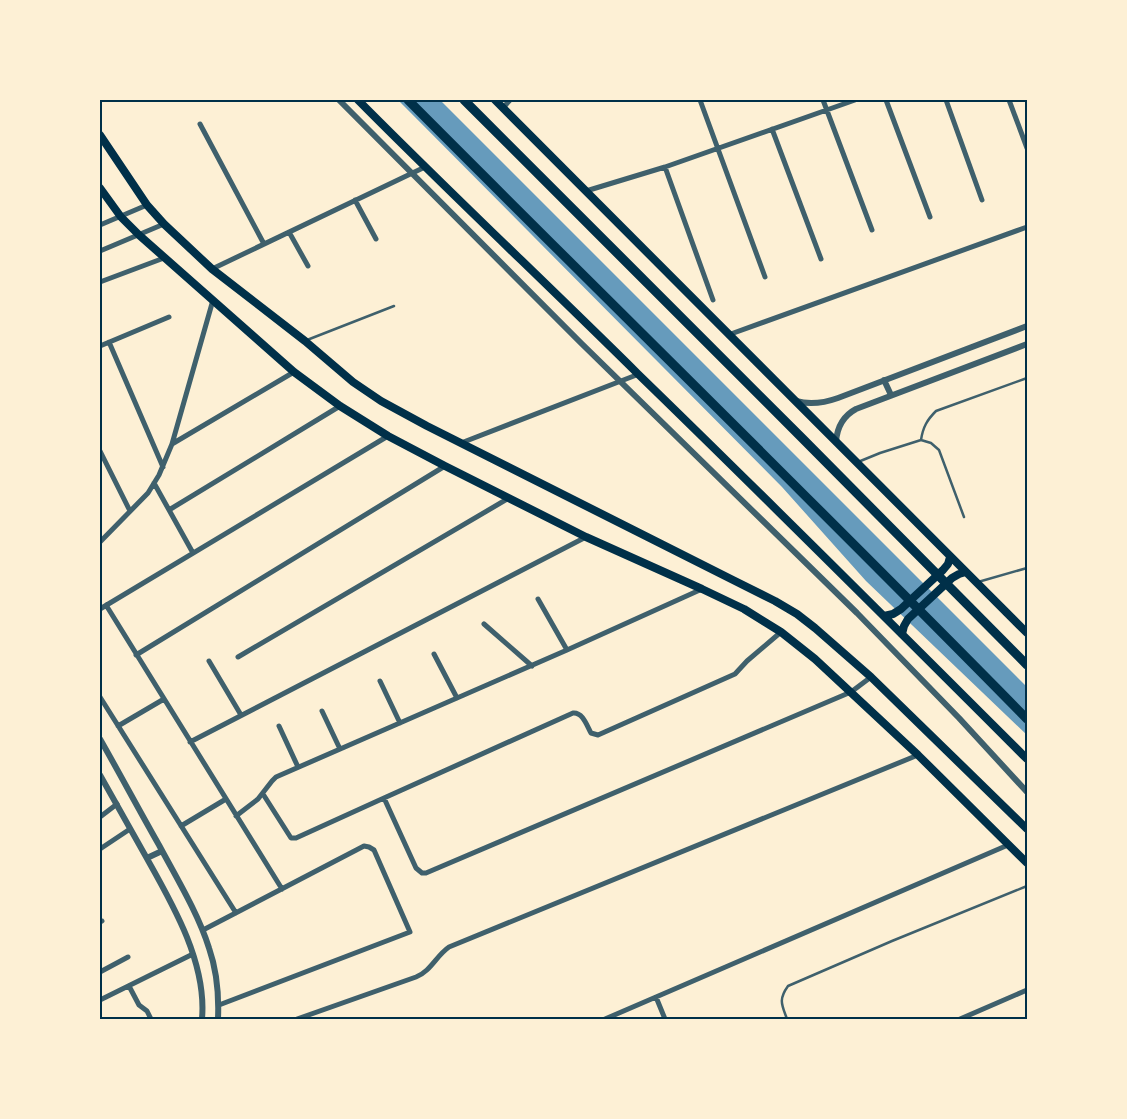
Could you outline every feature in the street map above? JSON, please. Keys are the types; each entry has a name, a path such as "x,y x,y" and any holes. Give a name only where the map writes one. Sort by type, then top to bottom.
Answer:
{"highway":[{"path":"408,100 889,578 1027,719"},
{"path":"464,100 1027,665"}],"main road":[{"path":"358,100 639,374 1027,759"},
{"path":"495,100 1027,633"},
{"path":"100,135 147,206 164,224 212,269 305,341 352,382 427,426 775,601 815,628 871,678 1027,829"},
{"path":"100,188 121,217 164,258 294,372 340,406 388,436 444,466 586,537 744,609 781,632 815,659 918,755 1027,863"},
{"path":"884,616 893,614 901,609 943,570 948,564 950,557"},
{"path":"902,634 908,619 952,578 966,572"},
{"path":"1020,822 1027,815"}],"street":[{"path":"339,100 581,343 857,613 959,718 1027,792"},
{"path":"503,108 510,100"},
{"path":"700,100 765,277"},
{"path":"823,100 872,230"},
{"path":"586,191 665,167 855,100"},
{"path":"886,100 930,217"},
{"path":"946,100 982,200"},
{"path":"1009,100 1027,148"},
{"path":"200,124 264,244"},
{"path":"772,129 821,259"},
{"path":"212,269 425,167"},
{"path":"665,167 713,300"},
{"path":"355,200 376,239"},
{"path":"100,225 147,206"},
{"path":"100,251 164,224"},
{"path":"728,334 1027,227"},
{"path":"289,232 308,266"},
{"path":"100,282 164,258"},
{"path":"100,542 148,493 163,467 172,444 213,300"},
{"path":"100,346 169,317"},
{"path":"796,402 824,402 838,398 1027,326"},
{"path":"109,342 163,467"},
{"path":"836,442 841,422 850,413 891,395 1027,344"},
{"path":"172,444 294,372"},
{"path":"460,443 639,374"},
{"path":"884,380 891,395"},
{"path":"169,510 340,406"},
{"path":"100,609 388,436"},
{"path":"100,451 102,462 130,511"},
{"path":"136,655 444,466"},
{"path":"154,483 193,553"},
{"path":"238,657 510,498"},
{"path":"190,742 586,537"},
{"path":"236,816 258,799 276,777 532,666 702,589"},
{"path":"538,599 567,650"},
{"path":"106,605 282,889"},
{"path":"484,624 532,666"},
{"path":"263,794 291,838 294,839 573,713 580,714 591,734 598,735 735,674 747,661 781,632"},
{"path":"434,654 457,698"},
{"path":"209,661 241,715"},
{"path":"384,798 416,868 422,873 426,873 850,692 871,678"},
{"path":"380,682 400,723"},
{"path":"100,697 236,913"},
{"path":"118,726 164,699"},
{"path":"322,711 340,749"},
{"path":"279,726 298,767"},
{"path":"100,739 203,930 210,948 218,986 218,1019"},
{"path":"297,1019 412,979 425,973 438,956 449,947 918,755"},
{"path":"100,775 147,858 184,930 193,954 200,983 202,1019"},
{"path":"181,826 226,799"},
{"path":"100,817 117,804"},
{"path":"100,849 130,829"},
{"path":"605,1019 1008,844"},
{"path":"203,930 364,846 374,850 410,932 219,1006"},
{"path":"147,858 162,851"},
{"path":"100,1000 193,954"},
{"path":"100,972 128,957"},
{"path":"129,986 139,1005 147,1011 151,1019"},
{"path":"960,1019 1027,990"},
{"path":"656,997 665,1019"}],"lane":[{"path":"305,341 394,306"},
{"path":"921,440 923,429 928,419 936,411 1027,378"},
{"path":"857,462 921,440 931,442 939,450 964,517"},
{"path":"976,582 1027,568"},
{"path":"787,1019 781,1001 783,993 788,986 1027,886"}],"water":[{"path":"398,100 440,100 1027,687 1027,735 866,581 782,487"}]}
